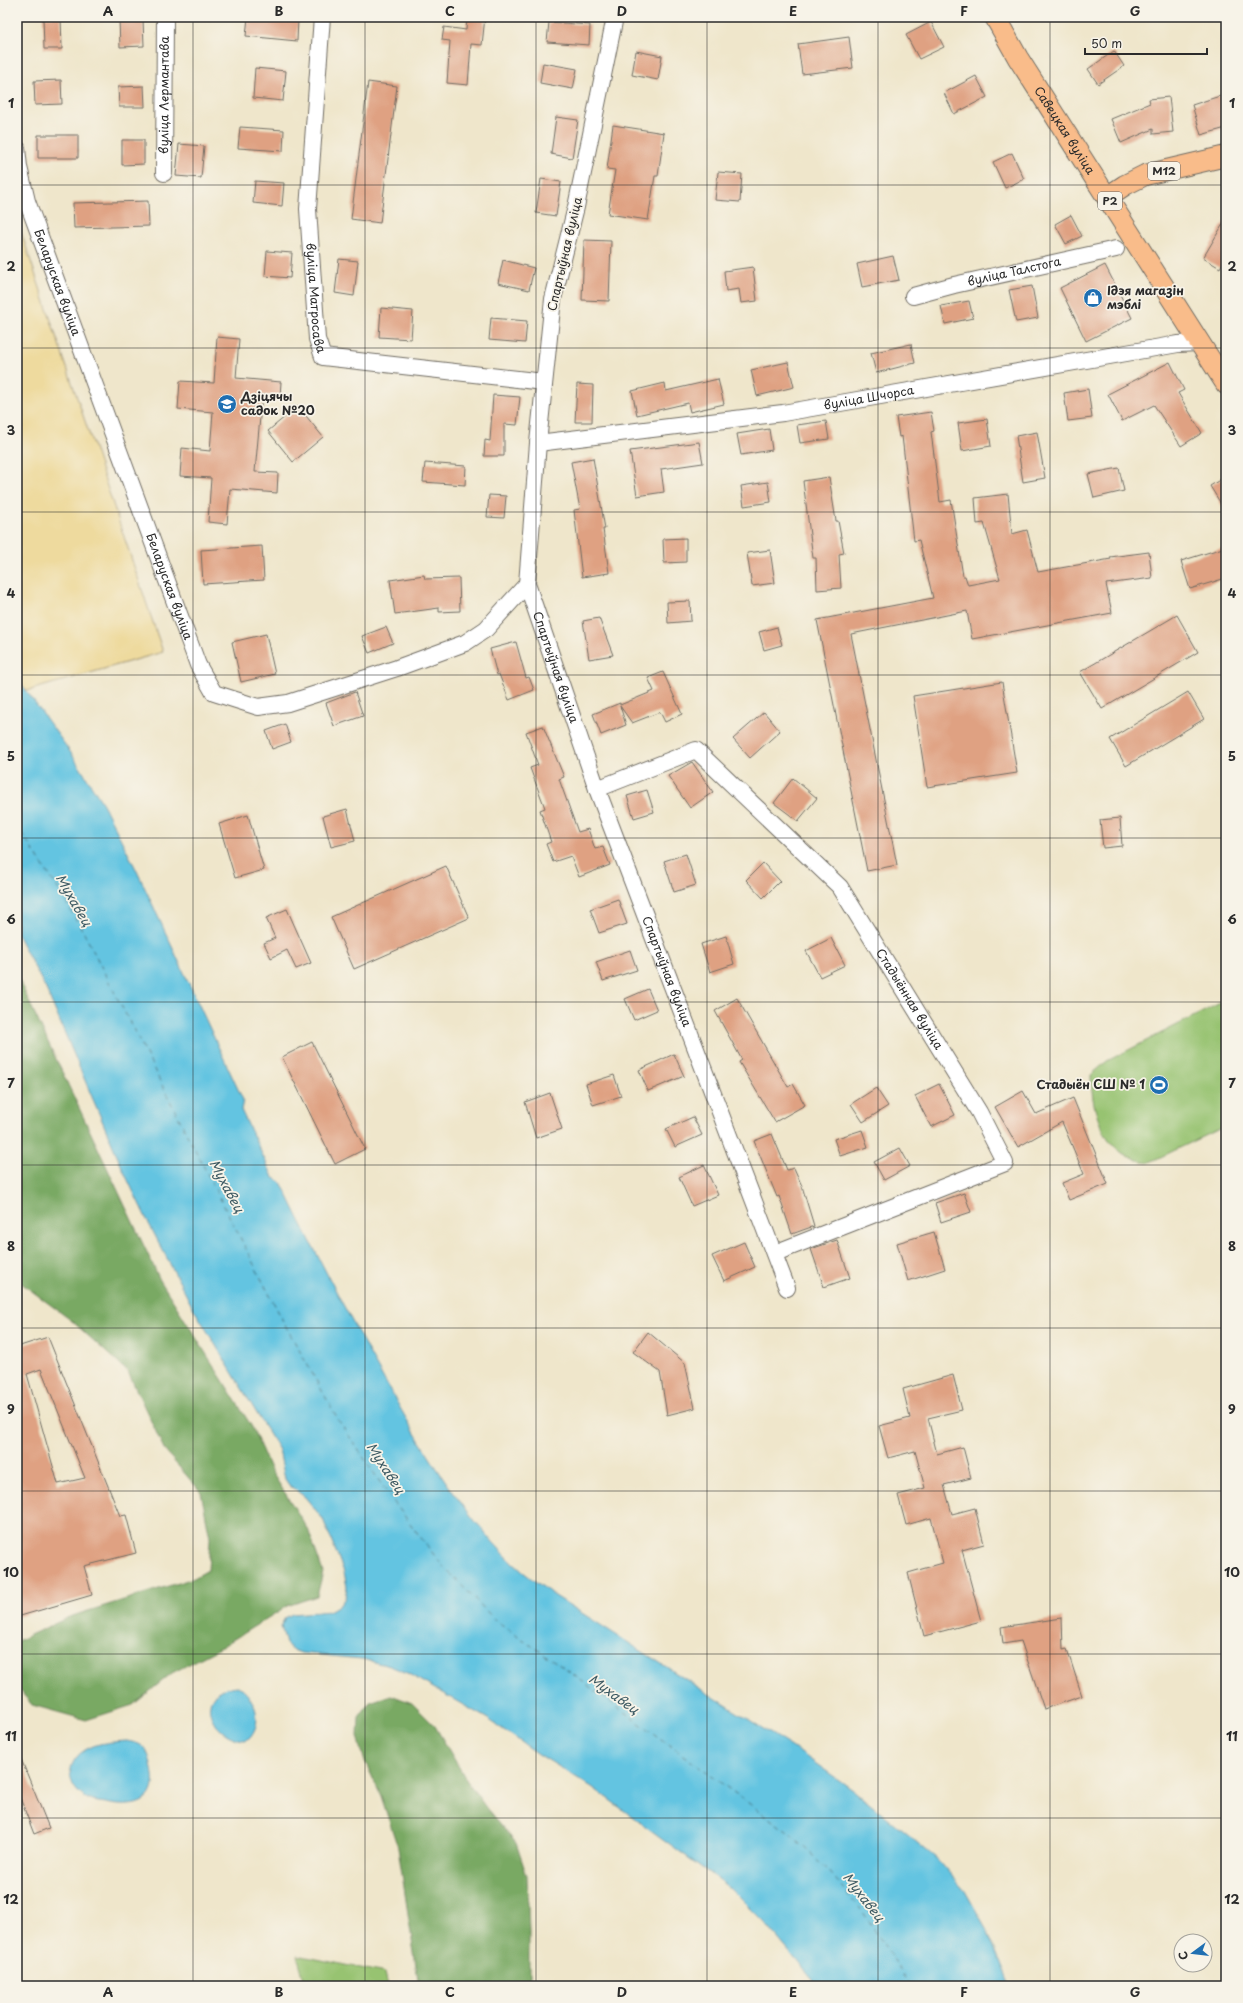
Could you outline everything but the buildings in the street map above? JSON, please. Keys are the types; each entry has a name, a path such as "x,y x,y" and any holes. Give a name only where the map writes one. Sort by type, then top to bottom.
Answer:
{"main road":[{"name":"Савецкая вуліца","path":"995,17 1018,58 1226,384"},
{"name":"М12","path":"1107,197 1125,184 1145,175 1226,156"}],"street":[{"name":"вуліца Лермантава","path":"164,173 165,17"},
{"name":"вуліца Матросава","path":"322,17 308,209 317,339 324,357 544,382"},
{"name":"Спартыўная вуліца","path":"615,17 576,207 553,299 538,443 527,584 597,789 775,1253 787,1288"},
{"name":"Беларуская вуліца","path":"17,148 19,166 27,201 198,665 214,693 258,707 288,703 310,697 389,670 465,643 486,629 527,584"},
{"name":"вуліца Талстога","path":"914,296 954,285 1116,249"},
{"name":"вуліца Шчорса","path":"538,443 783,412 1178,344 1199,343"},
{"name":"Стадыённая вуліца","path":"597,789 696,750 840,887 980,1112 1005,1163 775,1253"}],"green space":[{"path":"17,976 160,1280 252,1427 271,1471 308,1529 323,1572 317,1596 287,1606 218,1649 172,1673 133,1705 86,1720 32,1705 17,1687 17,1641 69,1617 194,1578 208,1570 210,1538 201,1492 165,1451 128,1372 72,1321 17,1280"},
{"name":"Стадыён СШ № 1","path":"1226,1000 1226,1126 1150,1162 1135,1159 1122,1153 1112,1144 1098,1119 1094,1104 1091,1075 1107,1061"},
{"path":"391,1695 412,1703 435,1726 467,1781 487,1809 516,1843 527,1876 529,1986 419,1986 398,1848 381,1796 364,1759 358,1736 359,1717 370,1702"},
{"path":"297,1955 385,1973 388,1986 306,1986"}],"sand":[{"path":"17,220 163,652 27,691 17,678"}],"water":[{"name":"Мухавец","path":"17,678 71,753 103,804 136,869 243,1100 241,1110 273,1177 281,1182 341,1302 394,1398 440,1473 474,1520 493,1543 514,1564 552,1594 798,1751 853,1790 937,1859 965,1891 987,1930 1010,1986 818,1986 765,1923 731,1889 592,1787 540,1755 488,1719 407,1673 390,1666 362,1659 301,1653 293,1650 286,1644 281,1625 285,1618 292,1614 331,1611 339,1606 345,1598 347,1587 344,1572 323,1519 305,1497 289,1485 285,1479 279,1450 192,1306 147,1220 124,1172 46,989 17,934"},
{"path":"238,1686 250,1697 256,1712 256,1726 253,1734 247,1740 234,1738 224,1732 215,1724 211,1714 210,1705 214,1696 223,1689"},
{"path":"127,1741 141,1745 148,1754 153,1777 153,1787 150,1795 137,1804 118,1805 88,1799 80,1794 71,1780 70,1773 75,1759 81,1753 93,1746"}],"ferry route":[{"path":"17,826 57,887 84,933 284,1323 339,1421 390,1497 441,1564 495,1620 560,1665 788,1832 828,1870 863,1913 911,1986"}],"place":[{"name":"Ідэя магазін мэблі","path":"1093,298"},
{"name":"Дзіцячы садок №20","path":"227,404"},
{"name":"Стадыён СШ № 1","path":"1159,1085"}]}
